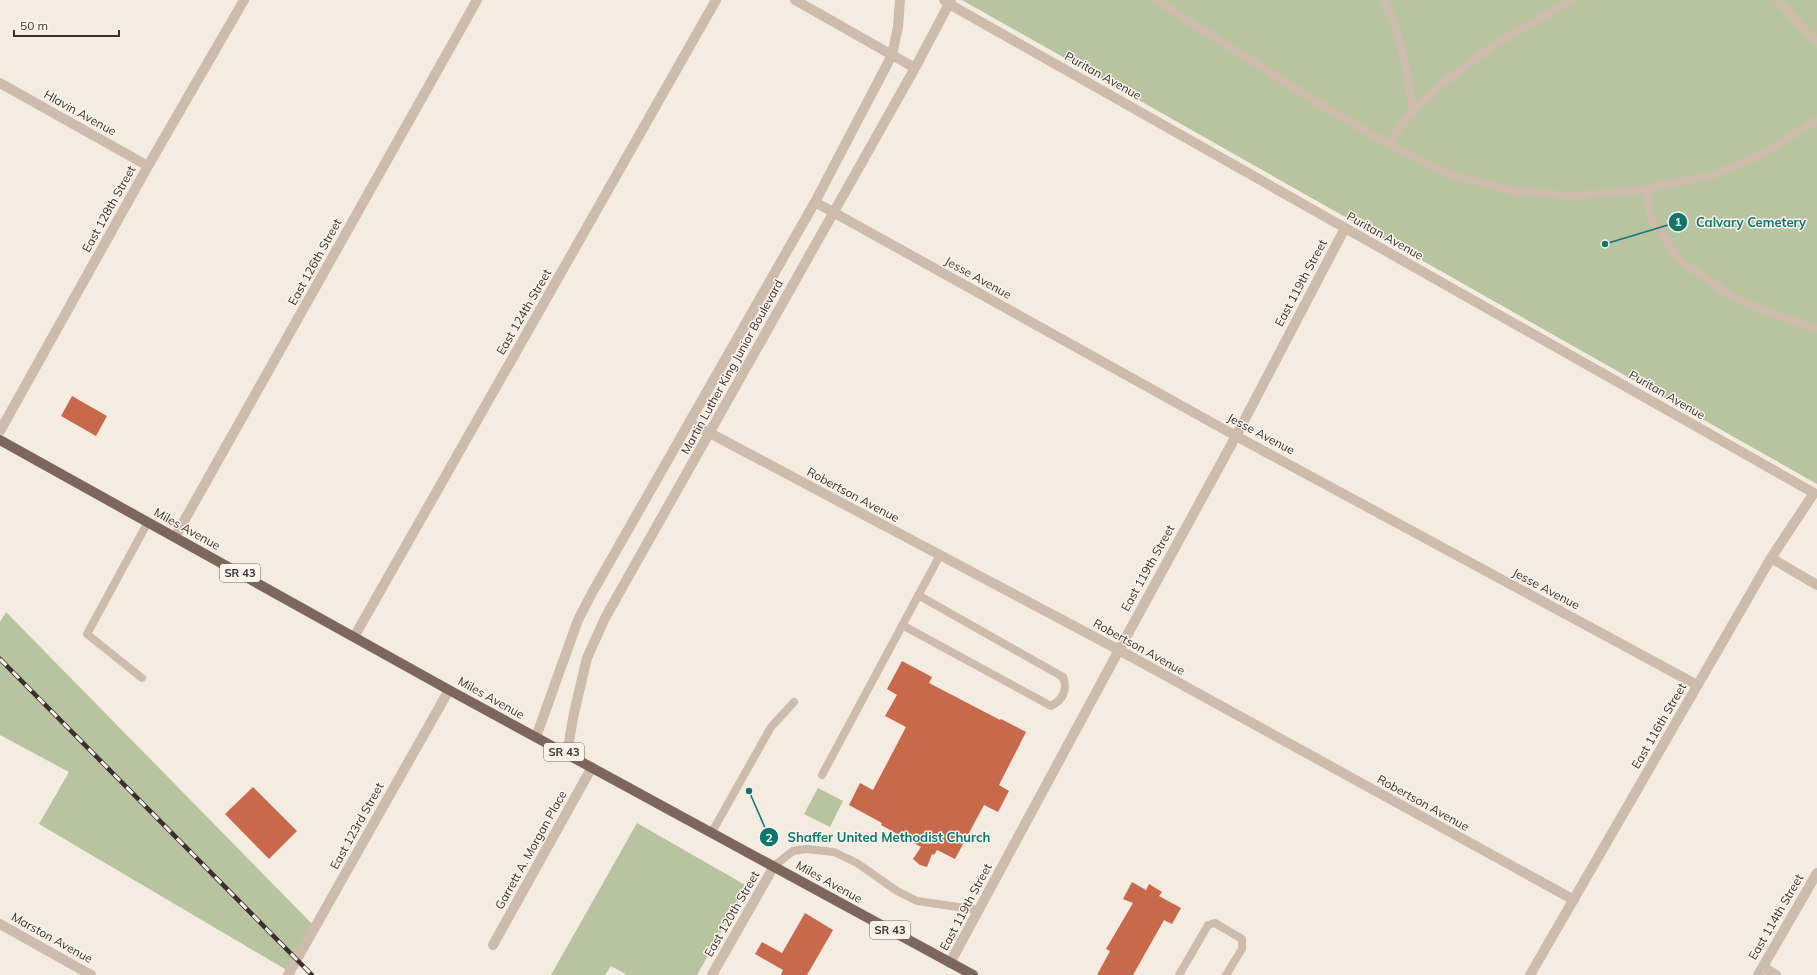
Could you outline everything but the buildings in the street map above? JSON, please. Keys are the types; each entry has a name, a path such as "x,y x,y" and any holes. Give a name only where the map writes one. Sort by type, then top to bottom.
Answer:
{"main road":[{"name":"Miles Avenue","path":"0,440 536,738 712,832 973,975"}],"street":[{"name":"East 128th Street","path":"0,431 148,166 244,0"},
{"name":"East 126th Street","path":"175,538 477,0"},
{"name":"East 124th Street","path":"354,637 716,0"},
{"path":"795,0 915,68"},
{"name":"Martin Luther King Junior Boulevard","path":"536,738 578,620 815,202 892,55 898,27 900,0"},
{"name":"Martin Luther King Junior Boulevard","path":"567,754 574,713 587,658 604,618 710,434 915,68 948,1"},
{"name":"Puritan Avenue","path":"948,1 1345,228 1815,490"},
{"name":"Hlavin Avenue","path":"0,83 148,166"},
{"name":"Jesse Avenue","path":"815,202 1236,436 1697,685"},
{"name":"East 119th Street","path":"950,963 1236,436 1345,228"},
{"name":"Robertson Avenue","path":"689,422 1119,650 1574,900"},
{"name":"East 116th Street","path":"1530,975 1697,685 1772,558 1815,490"},
{"path":"1772,558 1817,585"},
{"name":"East 123rd Street","path":"288,975 449,690"},
{"name":"Garrett A. Morgan Place","path":"493,945 592,767"},
{"name":"East 120th Street","path":"712,975 774,866"},
{"name":"East 114th Street","path":"1760,971 1817,873"},
{"name":"Marston Avenue","path":"0,924 91,975"},
{"path":"1760,971 1776,975"}],"lane":[{"path":"1156,0 1318,103 1390,145 1446,173 1512,191 1577,196 1646,190 1713,175 1763,154 1817,120"},
{"path":"1384,0 1390,12 1408,75 1413,113"},
{"path":"1390,145 1402,124 1440,85 1497,43 1572,0"},
{"path":"1776,0 1817,43"},
{"path":"1646,190 1650,217 1678,259 1734,298 1773,314 1817,329"},
{"path":"142,678 87,634 148,522"},
{"path":"822,775 940,555"},
{"path":"902,625 1051,706 1063,696 1066,686 1063,677 918,595"},
{"path":"712,832 771,727 794,702"},
{"path":"774,866 793,851 806,849 834,852 857,863 897,891 917,901 979,910"},
{"path":"1179,975 1208,925 1215,923 1242,939 1242,948 1226,975"}],"green space":[{"path":"962,0 1817,0 1817,484 969,4"},
{"path":"6,612 315,927 290,972 39,824 69,772 0,735 0,622"},
{"path":"818,788 843,801 830,827 804,814"},
{"path":"637,823 747,886 697,975 627,975 611,966 605,975 551,975"}],"railway":[{"path":"0,659 312,975"}],"place":[{"name":"Calvary Cemetery","path":"1605,244"},
{"name":"Shaffer United Methodist Church","path":"749,791"}]}
